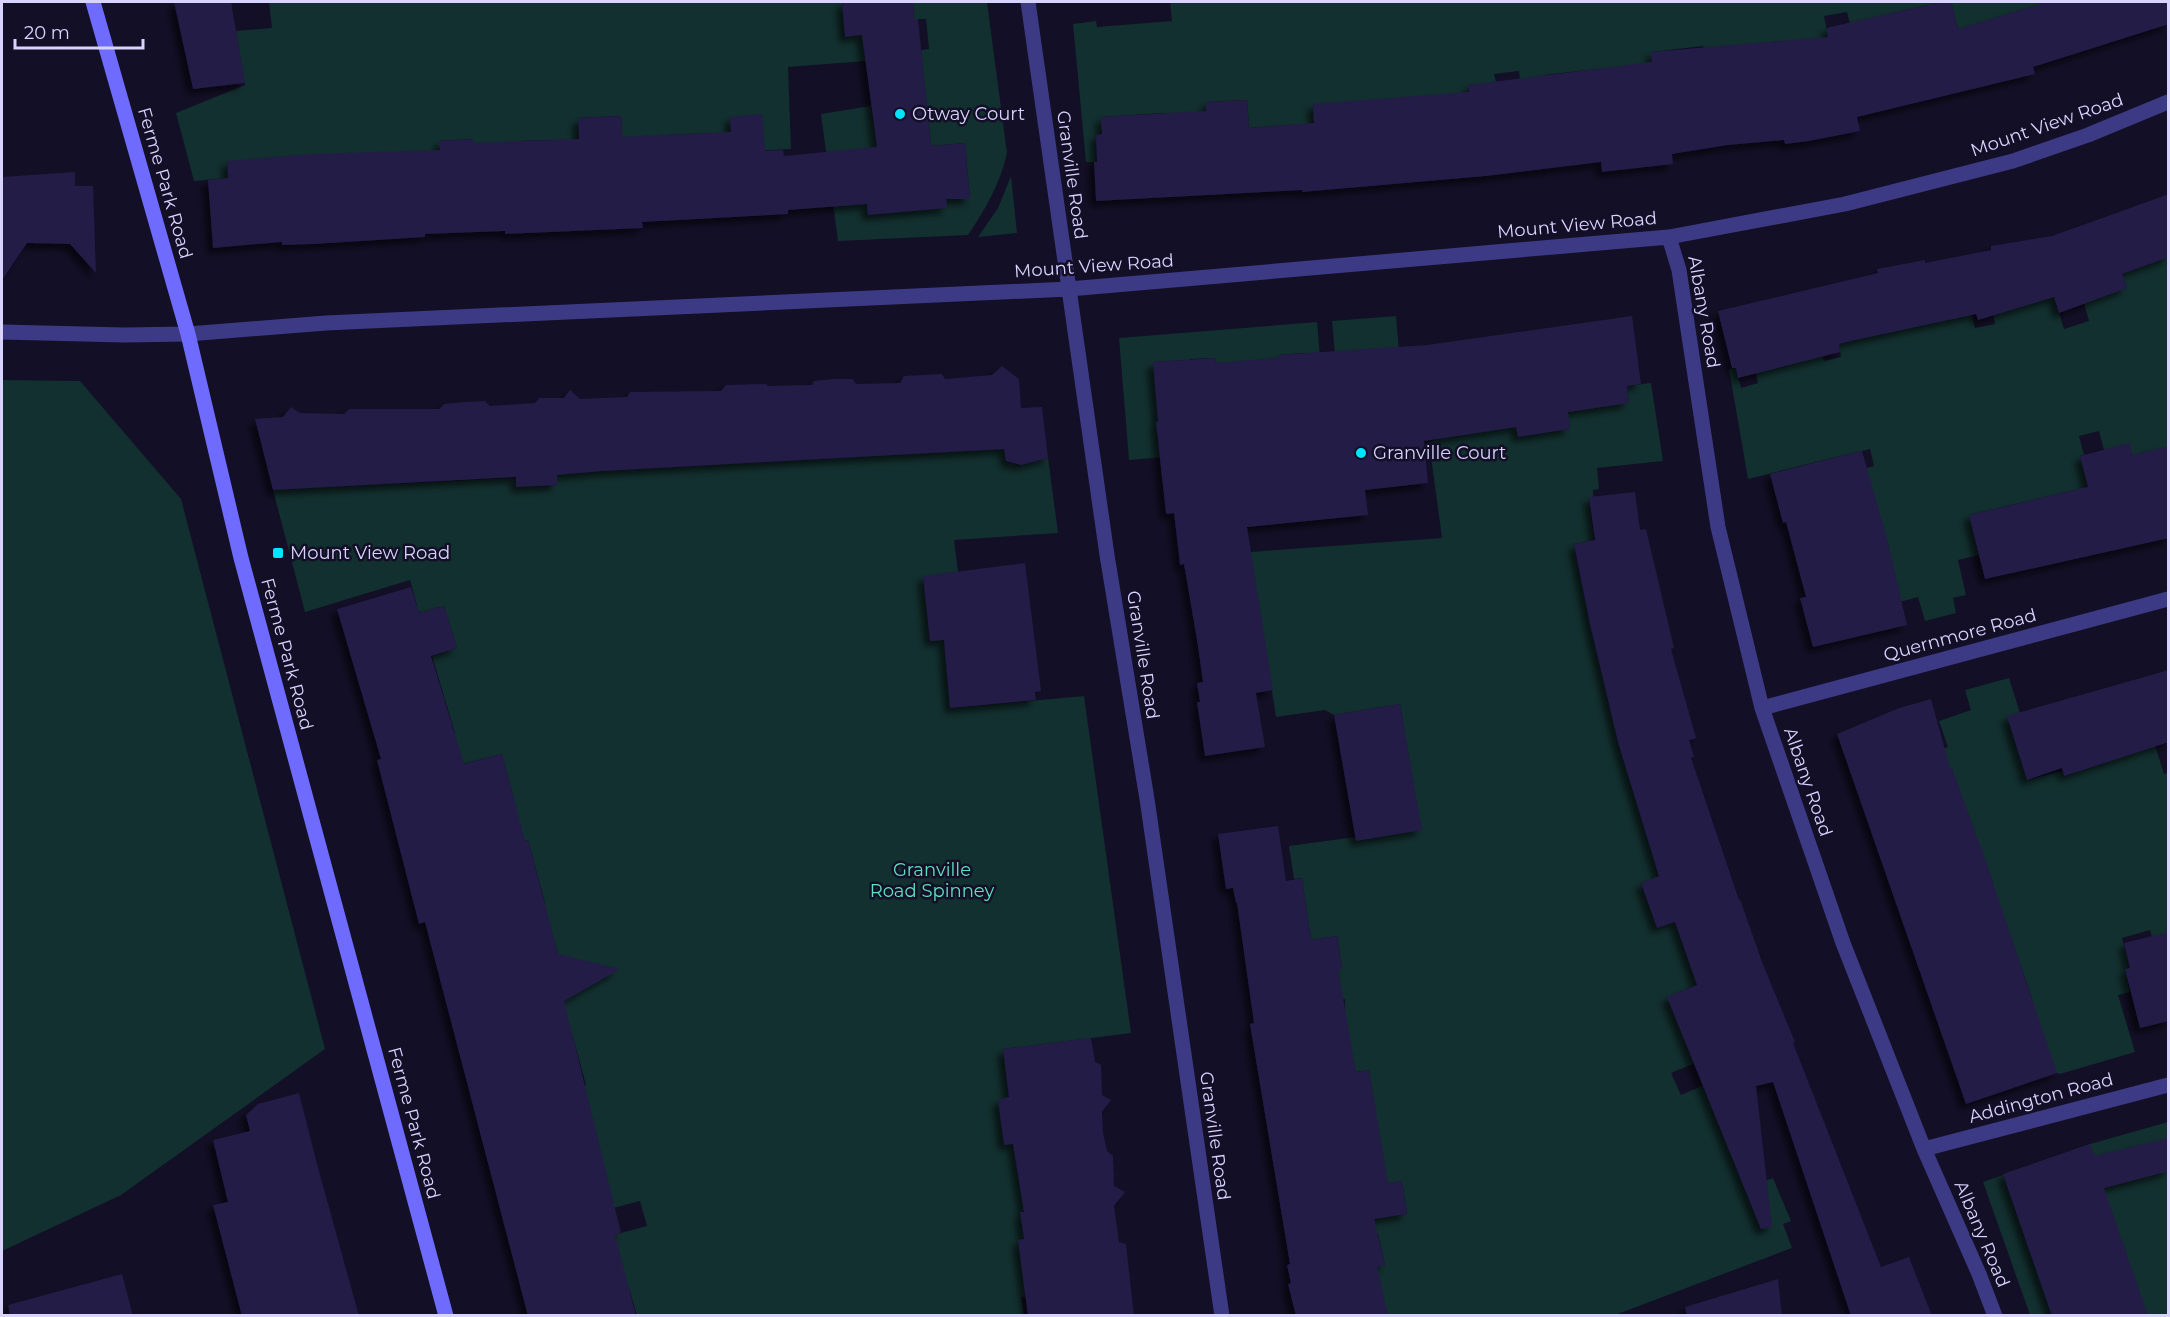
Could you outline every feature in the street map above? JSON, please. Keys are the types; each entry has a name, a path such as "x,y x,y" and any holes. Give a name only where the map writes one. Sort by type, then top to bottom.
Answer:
{"street":[{"name":"Ferme Park Road","path":"93,2 188,334 241,558 446,1316"},
{"name":"Granville Road","path":"1028,2 1105,543 1147,799 1222,1316"},
{"name":"Mount View Road","path":"2,332 188,334 326,323 1069,289 1669,237 1845,204 2013,161 2088,135 2169,102"},
{"name":"Albany Road","path":"1669,237 1679,270 1718,527 1762,708 1843,943 1924,1149 1995,1316"},
{"name":"Quernmore Road","path":"1762,708 2169,599"},
{"name":"Addington Road","path":"1924,1149 2169,1085"}],"green space":[{"path":"269,2 842,2 845,37 863,35 866,61 788,67 791,149 733,152 712,133 665,135 623,158 621,116 578,118 580,162 555,162 553,140 520,141 474,168 473,139 440,141 441,172 227,161 228,178 194,181 176,113 245,85 236,31 272,28"},
{"path":"913,2 987,2 1007,153 1001,175 992,196 968,235 838,241 821,114 871,106 877,147 867,204 869,215 946,208 946,199 970,199 965,143 931,146 921,50 929,49 926,19 914,19"},
{"path":"1170,2 1942,2 1889,14 1896,46 1850,24 1847,12 1824,16 1833,62 1780,41 1729,47 1708,82 1703,46 1652,52 1655,92 1597,69 1545,75 1548,104 1523,108 1519,71 1494,74 1496,82 1468,85 1471,117 1313,104 1315,128 1289,125 1249,128 1247,100 1206,102 1207,130 1164,113 1102,117 1102,134 1096,135 1097,162 1086,162 1073,24 1096,21 1097,27 1172,21"},
{"path":"1951,2 2048,2 1989,20 1959,33"},
{"path":"1011,176 1017,233 978,237 998,208"},
{"path":"2168,257 2168,446 2138,479 2129,444 2104,450 2099,431 2079,436 2084,455 2080,456 2089,492 2075,490 1969,515 1979,555 1958,560 1966,595 1953,598 1956,613 1925,621 1918,597 1874,609 1842,475 1874,466 1870,449 1748,479 1729,369 1736,368 1741,388 1758,383 1753,362 1822,356 1824,361 1841,357 1839,344 1971,309 1975,328 1995,324 1992,307 2054,297 2064,329 2089,321 2080,288 2127,288 2122,274"},
{"path":"1396,316 1399,351 1359,350 1335,354 1332,321"},
{"path":"1317,322 1320,357 1303,353 1279,355 1278,358 1216,364 1215,358 1190,359 1184,365 1184,360 1154,362 1158,446 1164,446 1165,457 1129,460 1119,338"},
{"path":"2,380 80,381 181,499 325,1049 121,1195 2,1251"},
{"path":"1651,383 1663,461 1597,468 1599,489 1593,490 1593,497 1589,498 1594,540 1574,544 1617,737 1661,876 1641,883 1657,928 1675,922 1697,985 1668,997 1721,1052 1671,1073 1681,1095 1704,1085 1745,1188 1773,1178 1791,1221 1783,1224 1792,1248 1615,1315 1388,1315 1374,1267 1385,1265 1378,1234 1372,1235 1369,1215 1387,1209 1388,1217 1407,1214 1402,1181 1374,1186 1377,1121 1369,1070 1330,1076 1345,999 1320,1002 1315,973 1342,968 1337,936 1311,940 1302,878 1294,879 1289,846 1355,837 1357,841 1421,830 1400,704 1334,715 1325,710 1276,717 1250,552 1442,538 1429,442 1512,397 1518,437 1570,429 1566,402 1629,403 1627,386"},
{"name":"Granville Road Spinney","path":"1004,449 1006,461 1017,464 1017,466 1048,458 1058,533 954,540 958,572 923,577 928,621 961,638 946,662 951,708 1084,696 1131,1033 1003,1049 1008,1085 1030,1093 999,1100 1004,1145 1013,1144 1018,1174 1040,1171 1049,1209 1020,1213 1024,1239 1018,1240 1021,1264 1059,1292 1021,1297 1024,1316 637,1316 630,1291 606,1237 647,1226 640,1201 579,1217 547,1095 586,1085 572,1034 532,1044 558,954 551,928 500,941 545,903 528,840 476,854 514,800 502,754 452,767 455,733 432,656 457,648 444,606 419,613 410,580 305,612 273,490 511,478 516,478 517,487 557,485 557,475 603,471"},
{"path":"2009,678 2020,713 2019,755 2027,780 2062,771 2064,776 2153,739 2164,774 2168,773 2168,932 2158,960 2150,930 2122,938 2130,968 2125,969 2130,992 2118,995 2135,1052 2060,1074 2007,1010 2033,1001 2018,958 1922,756 1948,747 1939,721 1971,710 1965,690"},
{"path":"2168,1122 2168,1315 2030,1315 1983,1182 2090,1144"}],"building":[{"path":"174,2 231,2 245,83 193,89"},
{"path":"842,2 913,2 914,19 918,19 931,146 965,143 970,199 946,199 947,208 868,215 867,204 788,210 788,214 642,222 643,228 505,234 505,231 425,234 425,237 314,244 282,245 282,242 213,248 208,180 228,178 227,161 315,154 440,150 439,141 473,139 473,143 579,139 578,118 621,116 622,137 731,132 730,117 762,114 765,151 783,150 784,156 877,147 862,35 845,37"},
{"path":"1942,2 1951,2 1958,29 2048,2 2169,2 2169,24 2033,67 2035,74 1857,117 1860,131 1785,144 1784,140 1728,145 1672,154 1673,164 1602,172 1601,162 1486,176 1302,192 1302,190 1096,201 1094,162 1097,162 1096,135 1102,134 1101,117 1206,111 1206,102 1247,100 1249,128 1314,123 1313,104 1469,92 1468,85 1652,62 1651,52 1828,37 1826,28"},
{"path":"75,172 75,186 93,186 96,273 70,244 27,243 2,280 2,177"},
{"path":"2169,194 2169,257 2122,274 2127,288 2059,313 2054,297 1978,320 1976,314 1839,344 1840,352 1738,378 1736,368 1732,368 1718,311 1878,273 1877,269 1925,260 1925,263 1991,250 1991,246 2052,236"},
{"path":"1632,316 1641,384 1627,386 1629,403 1568,412 1570,429 1518,437 1516,427 1424,441 1428,483 1365,490 1368,515 1247,527 1273,690 1256,693 1265,747 1205,756 1197,702 1200,702 1197,683 1203,682 1184,564 1180,565 1174,513 1166,514 1156,422 1158,421 1153,362 1215,358 1216,363 1278,358 1278,355 1427,345"},
{"path":"1002,366 1019,379 1021,408 1042,407 1048,458 1021,465 1006,461 1004,449 603,471 557,475 557,485 516,487 516,477 273,490 255,419 283,417 291,407 300,413 344,414 349,409 439,409 444,404 464,402 485,401 490,406 535,403 539,398 564,398 570,390 580,399 627,397 630,392 721,391 726,385 812,385 814,381 833,379 853,379 856,384 900,383 904,376 942,374 945,379 992,375"},
{"path":"2130,443 2132,455 2169,446 2169,538 1985,579 1969,515 2088,487 2080,456"},
{"path":"1862,451 1886,535 1907,625 1813,647 1800,598 1806,597 1786,522 1783,523 1770,474"},
{"path":"1635,492 1640,530 1646,529 1674,648 1671,649 1696,738 1689,740 1694,757 1691,758 1739,900 1881,1267 1909,1257 1932,1316 1851,1316 1773,1082 1756,1086 1772,1227 1761,1229 1667,997 1697,985 1675,922 1657,928 1641,883 1659,876 1618,742 1574,544 1595,540 1589,497"},
{"path":"1025,563 1041,691 1035,692 1036,700 950,708 944,640 930,641 923,576"},
{"path":"411,587 419,613 444,606 457,648 431,656 464,764 502,754 525,841 528,840 558,954 620,969 564,1001 621,1233 615,1235 636,1316 528,1316 425,922 419,924 377,760 381,759 337,609"},
{"path":"2169,670 2169,742 2064,776 2062,768 2027,780 2007,716"},
{"path":"1931,699 1950,768 1952,768 1987,865 2057,1073 1966,1104 1837,734 1899,708"},
{"path":"1400,704 1422,830 1356,841 1334,715"},
{"path":"1278,826 1286,881 1302,878 1311,940 1337,936 1342,969 1338,969 1356,1072 1369,1070 1388,1183 1402,1181 1407,1214 1374,1219 1385,1265 1377,1267 1388,1316 1296,1316 1288,1284 1291,1283 1287,1265 1290,1264 1250,1024 1254,1023 1237,903 1233,888 1226,889 1218,834"},
{"path":"2169,932 2169,1021 2140,1028 2125,969 2130,968 2124,943"},
{"path":"1091,1038 1095,1062 1101,1065 1102,1095 1111,1100 1102,1112 1103,1132 1107,1151 1113,1156 1114,1186 1125,1192 1114,1206 1119,1242 1126,1244 1134,1316 1028,1316 1018,1240 1024,1239 1020,1212 1024,1212 1013,1144 1004,1145 998,1100 1009,1097 1003,1049"},
{"path":"299,1093 359,1316 242,1316 213,1205 228,1202 213,1140 250,1131 246,1115 258,1104"},
{"path":"2169,1138 2169,1171 2104,1188 2148,1316 2052,1316 2003,1174 2090,1144 2094,1156"},
{"path":"122,1274 133,1316 10,1316 8,1305"},
{"path":"1778,1279 1782,1316 1687,1316 1685,1307"}],"place":[{"name":"Otway Court","path":"900,114"},
{"name":"Granville Court","path":"1361,453"},
{"name":"Mount View Road","path":"278,553"}]}
